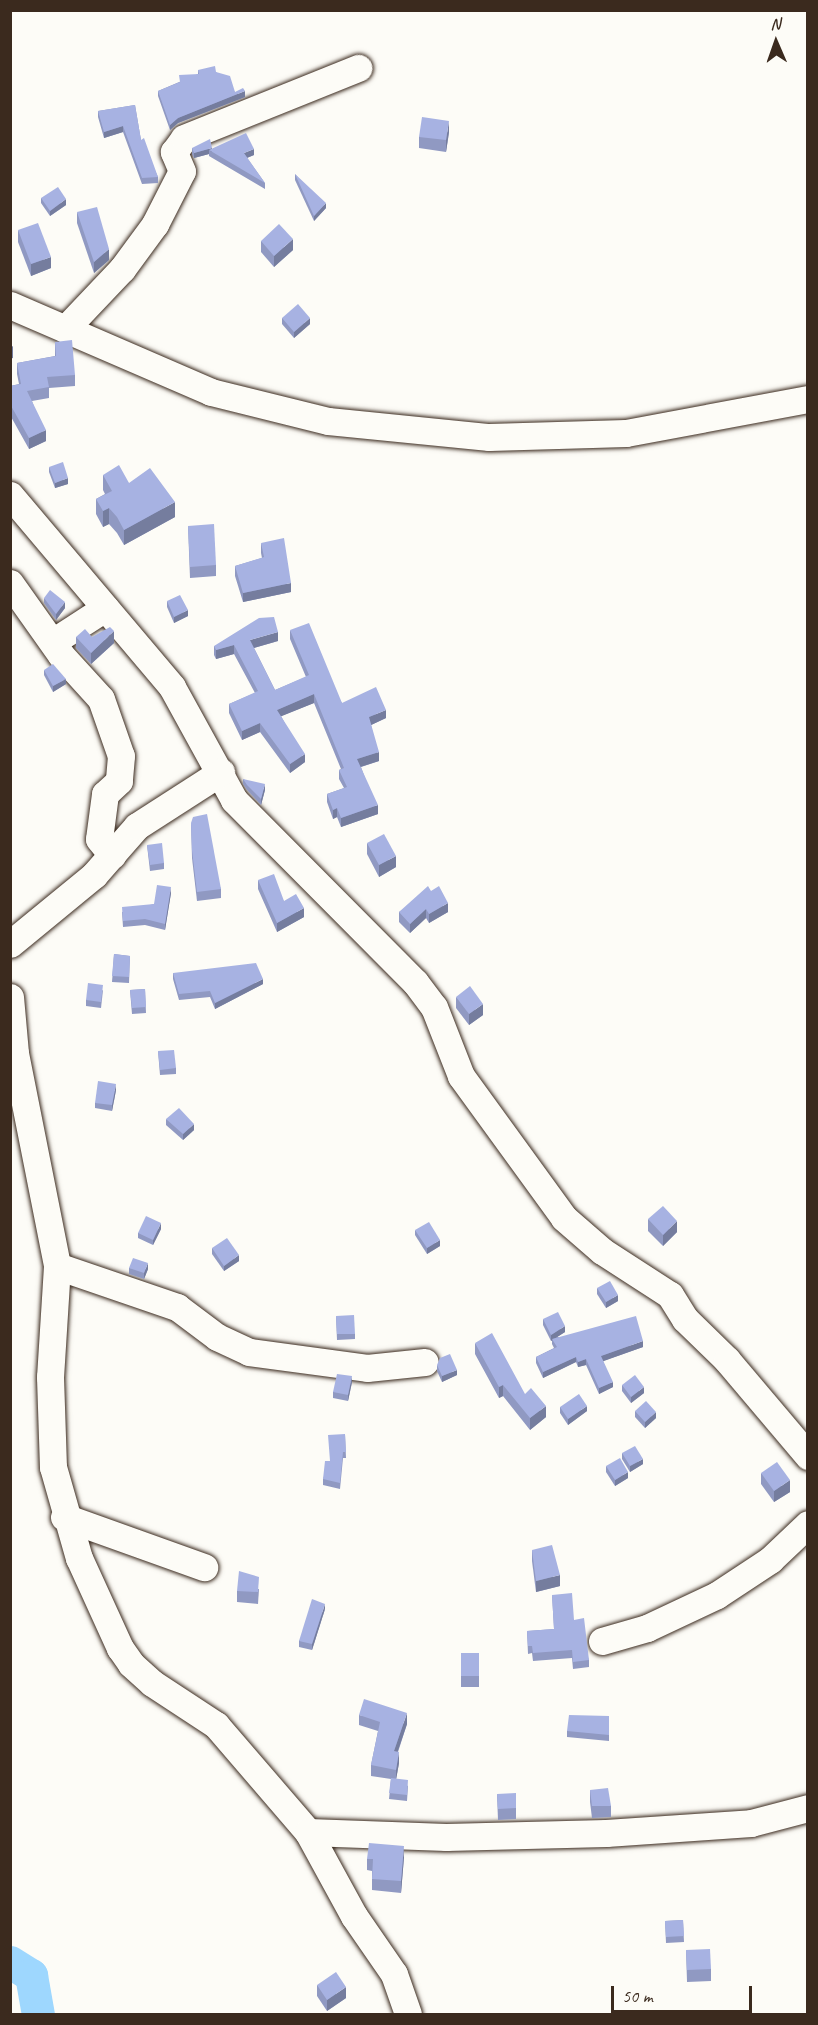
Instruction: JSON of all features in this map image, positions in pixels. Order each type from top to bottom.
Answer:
[{"type":"street","points":[[65,329],[122,269],[155,224],[182,171],[174,152],[184,138],[358,68]]},
{"type":"street","points":[[10,305],[211,392],[250,404],[328,421],[478,436],[626,433],[807,399]]},
{"type":"street","points":[[10,495],[172,687],[221,772],[234,800],[415,982],[434,1007],[461,1076],[564,1218],[602,1251],[670,1295],[685,1319],[727,1360],[807,1456]]},
{"type":"street","points":[[10,583],[54,641],[61,655],[101,699],[121,756],[119,781],[105,794],[99,838],[112,855]]},
{"type":"street","points":[[54,641],[105,609]]},
{"type":"street","points":[[10,944],[94,875],[137,826],[221,772]]},
{"type":"street","points":[[10,997],[15,1053],[57,1266],[50,1424],[53,1467],[64,1517],[120,1648],[131,1664],[152,1683],[216,1725],[308,1832],[354,1916],[394,1974],[408,2014]]},
{"type":"street","points":[[57,1266],[177,1307],[217,1337],[249,1352],[367,1368],[425,1362]]},
{"type":"street","points":[[64,1517],[204,1567]]},
{"type":"street","points":[[602,1641],[647,1628],[717,1595],[770,1560],[807,1524]]},
{"type":"street","points":[[308,1832],[446,1837],[606,1833],[752,1823],[807,1808]]},
{"type":"building","points":[[215,66],[216,72],[230,76],[235,92],[243,88],[245,91],[178,118],[170,125],[158,91],[180,82],[179,75],[199,74],[198,70]]},
{"type":"building","points":[[135,105],[141,140],[144,138],[158,177],[142,178],[123,126],[104,132],[98,111]]},
{"type":"building","points":[[422,117],[449,121],[446,140],[419,137]]},
{"type":"building","points":[[246,133],[254,149],[244,153],[265,183],[209,150]]},
{"type":"building","points":[[210,139],[212,148],[194,153],[192,148]]},
{"type":"building","points":[[295,174],[326,203],[314,216]]},
{"type":"building","points":[[58,187],[66,199],[50,211],[41,198]]},
{"type":"building","points":[[97,207],[109,249],[94,262],[77,212]]},
{"type":"building","points":[[38,223],[51,257],[31,264],[18,230]]},
{"type":"building","points":[[279,224],[293,239],[274,256],[261,241]]},
{"type":"building","points":[[298,304],[310,318],[294,332],[282,318]]},
{"type":"building","points":[[72,340],[75,375],[47,377],[49,387],[27,391],[46,430],[29,438],[10,404],[10,386],[21,384],[17,363],[56,356],[55,342]]},
{"type":"building","points":[[63,462],[68,478],[55,483],[49,467]]},
{"type":"building","points":[[119,465],[129,483],[150,468],[175,502],[124,530],[109,508],[103,511],[96,499],[112,491],[103,475]]},
{"type":"building","points":[[214,524],[216,565],[190,567],[188,526]]},
{"type":"building","points":[[284,538],[291,583],[243,593],[235,566],[264,557],[261,543]]},
{"type":"building","points":[[50,590],[65,602],[56,614],[44,598]]},
{"type":"building","points":[[180,595],[188,610],[174,617],[167,601]]},
{"type":"building","points":[[274,617],[278,632],[250,640],[275,690],[309,675],[290,630],[309,623],[342,703],[376,687],[386,710],[369,717],[379,752],[357,759],[378,805],[341,818],[337,808],[333,810],[327,794],[347,787],[339,770],[344,768],[314,694],[277,710],[305,754],[290,764],[260,723],[242,731],[229,704],[258,691],[234,645],[216,650],[214,646],[259,618]]},
{"type":"building","points":[[110,627],[114,631],[91,653],[76,637],[85,629],[92,637]]},
{"type":"building","points":[[53,664],[66,679],[53,686],[44,670]]},
{"type":"building","points":[[243,779],[265,784],[261,799],[247,785]]},
{"type":"building","points":[[207,814],[221,889],[197,892],[191,823],[193,817]]},
{"type":"building","points":[[384,834],[396,856],[379,865],[367,843]]},
{"type":"building","points":[[162,843],[164,863],[150,865],[147,845]]},
{"type":"building","points":[[274,874],[284,901],[296,894],[304,908],[277,923],[258,880]]},
{"type":"building","points":[[157,885],[171,887],[165,924],[145,919],[123,921],[122,907],[154,904]]},
{"type":"building","points":[[428,886],[431,891],[439,886],[448,903],[429,914],[426,909],[410,924],[399,912]]},
{"type":"building","points":[[114,954],[130,956],[129,977],[112,976]]},
{"type":"building","points":[[256,963],[263,979],[215,1003],[210,991],[179,994],[173,973]]},
{"type":"building","points":[[88,983],[103,985],[101,1002],[86,1000]]},
{"type":"building","points":[[470,986],[483,1004],[469,1014],[456,997]]},
{"type":"building","points":[[145,989],[146,1007],[132,1008],[130,990]]},
{"type":"building","points":[[174,1050],[176,1068],[160,1070],[158,1051]]},
{"type":"building","points":[[98,1081],[116,1084],[112,1105],[95,1103]]},
{"type":"building","points":[[179,1108],[194,1124],[183,1134],[166,1119]]},
{"type":"building","points":[[663,1206],[677,1221],[663,1235],[648,1219]]},
{"type":"building","points":[[146,1216],[161,1223],[153,1240],[138,1233]]},
{"type":"building","points":[[429,1222],[440,1240],[427,1248],[415,1230]]},
{"type":"building","points":[[227,1238],[239,1255],[224,1266],[212,1248]]},
{"type":"building","points":[[133,1258],[148,1263],[144,1273],[129,1268]]},
{"type":"building","points":[[610,1281],[618,1295],[606,1302],[597,1288]]},
{"type":"building","points":[[558,1312],[565,1326],[551,1335],[543,1319]]},
{"type":"building","points":[[354,1315],[355,1334],[337,1334],[336,1316]]},
{"type":"building","points":[[636,1316],[643,1341],[601,1356],[613,1382],[599,1388],[586,1359],[578,1362],[576,1357],[543,1372],[536,1357],[557,1347],[552,1339]]},
{"type":"building","points":[[492,1333],[525,1394],[531,1388],[546,1406],[530,1418],[503,1385],[499,1387],[475,1343]]},
{"type":"building","points":[[450,1354],[457,1370],[442,1376],[437,1365],[440,1358]]},
{"type":"building","points":[[337,1374],[352,1376],[348,1395],[333,1392]]},
{"type":"building","points":[[635,1375],[644,1387],[631,1397],[622,1385]]},
{"type":"building","points":[[579,1394],[587,1406],[568,1419],[560,1407]]},
{"type":"building","points":[[646,1401],[656,1412],[645,1422],[635,1411]]},
{"type":"building","points":[[345,1434],[346,1452],[343,1452],[340,1483],[323,1479],[325,1461],[330,1461],[328,1435]]},
{"type":"building","points":[[635,1446],[643,1459],[630,1466],[622,1453]]},
{"type":"building","points":[[620,1458],[628,1472],[615,1480],[606,1466]]},
{"type":"building","points":[[777,1462],[790,1480],[774,1491],[761,1473]]},
{"type":"building","points":[[552,1545],[560,1575],[536,1581],[532,1550]]},
{"type":"building","points":[[239,1571],[259,1577],[258,1592],[237,1591]]},
{"type":"building","points":[[572,1593],[574,1620],[584,1618],[589,1660],[573,1662],[572,1650],[533,1653],[532,1646],[528,1646],[527,1631],[554,1629],[552,1595]]},
{"type":"building","points":[[312,1599],[325,1604],[312,1644],[299,1641]]},
{"type":"building","points":[[461,1653],[479,1653],[479,1676],[461,1676]]},
{"type":"building","points":[[364,1699],[407,1713],[394,1751],[399,1752],[396,1770],[371,1765],[380,1722],[359,1715]]},
{"type":"building","points":[[569,1715],[609,1716],[609,1735],[567,1731]]},
{"type":"building","points":[[391,1778],[408,1780],[407,1795],[389,1793]]},
{"type":"building","points":[[608,1788],[611,1806],[592,1806],[590,1790]]},
{"type":"building","points":[[516,1793],[516,1808],[498,1809],[497,1794]]},
{"type":"building","points":[[369,1843],[404,1846],[401,1881],[372,1879],[373,1859],[367,1859]]},
{"type":"building","points":[[683,1920],[684,1936],[666,1937],[665,1921]]},
{"type":"building","points":[[710,1949],[711,1969],[687,1970],[686,1950]]},
{"type":"building","points":[[336,1972],[346,1987],[327,2000],[317,1985]]},
{"type":"waterway","points":[[10,1962],[31,1975],[38,2014]]}]
